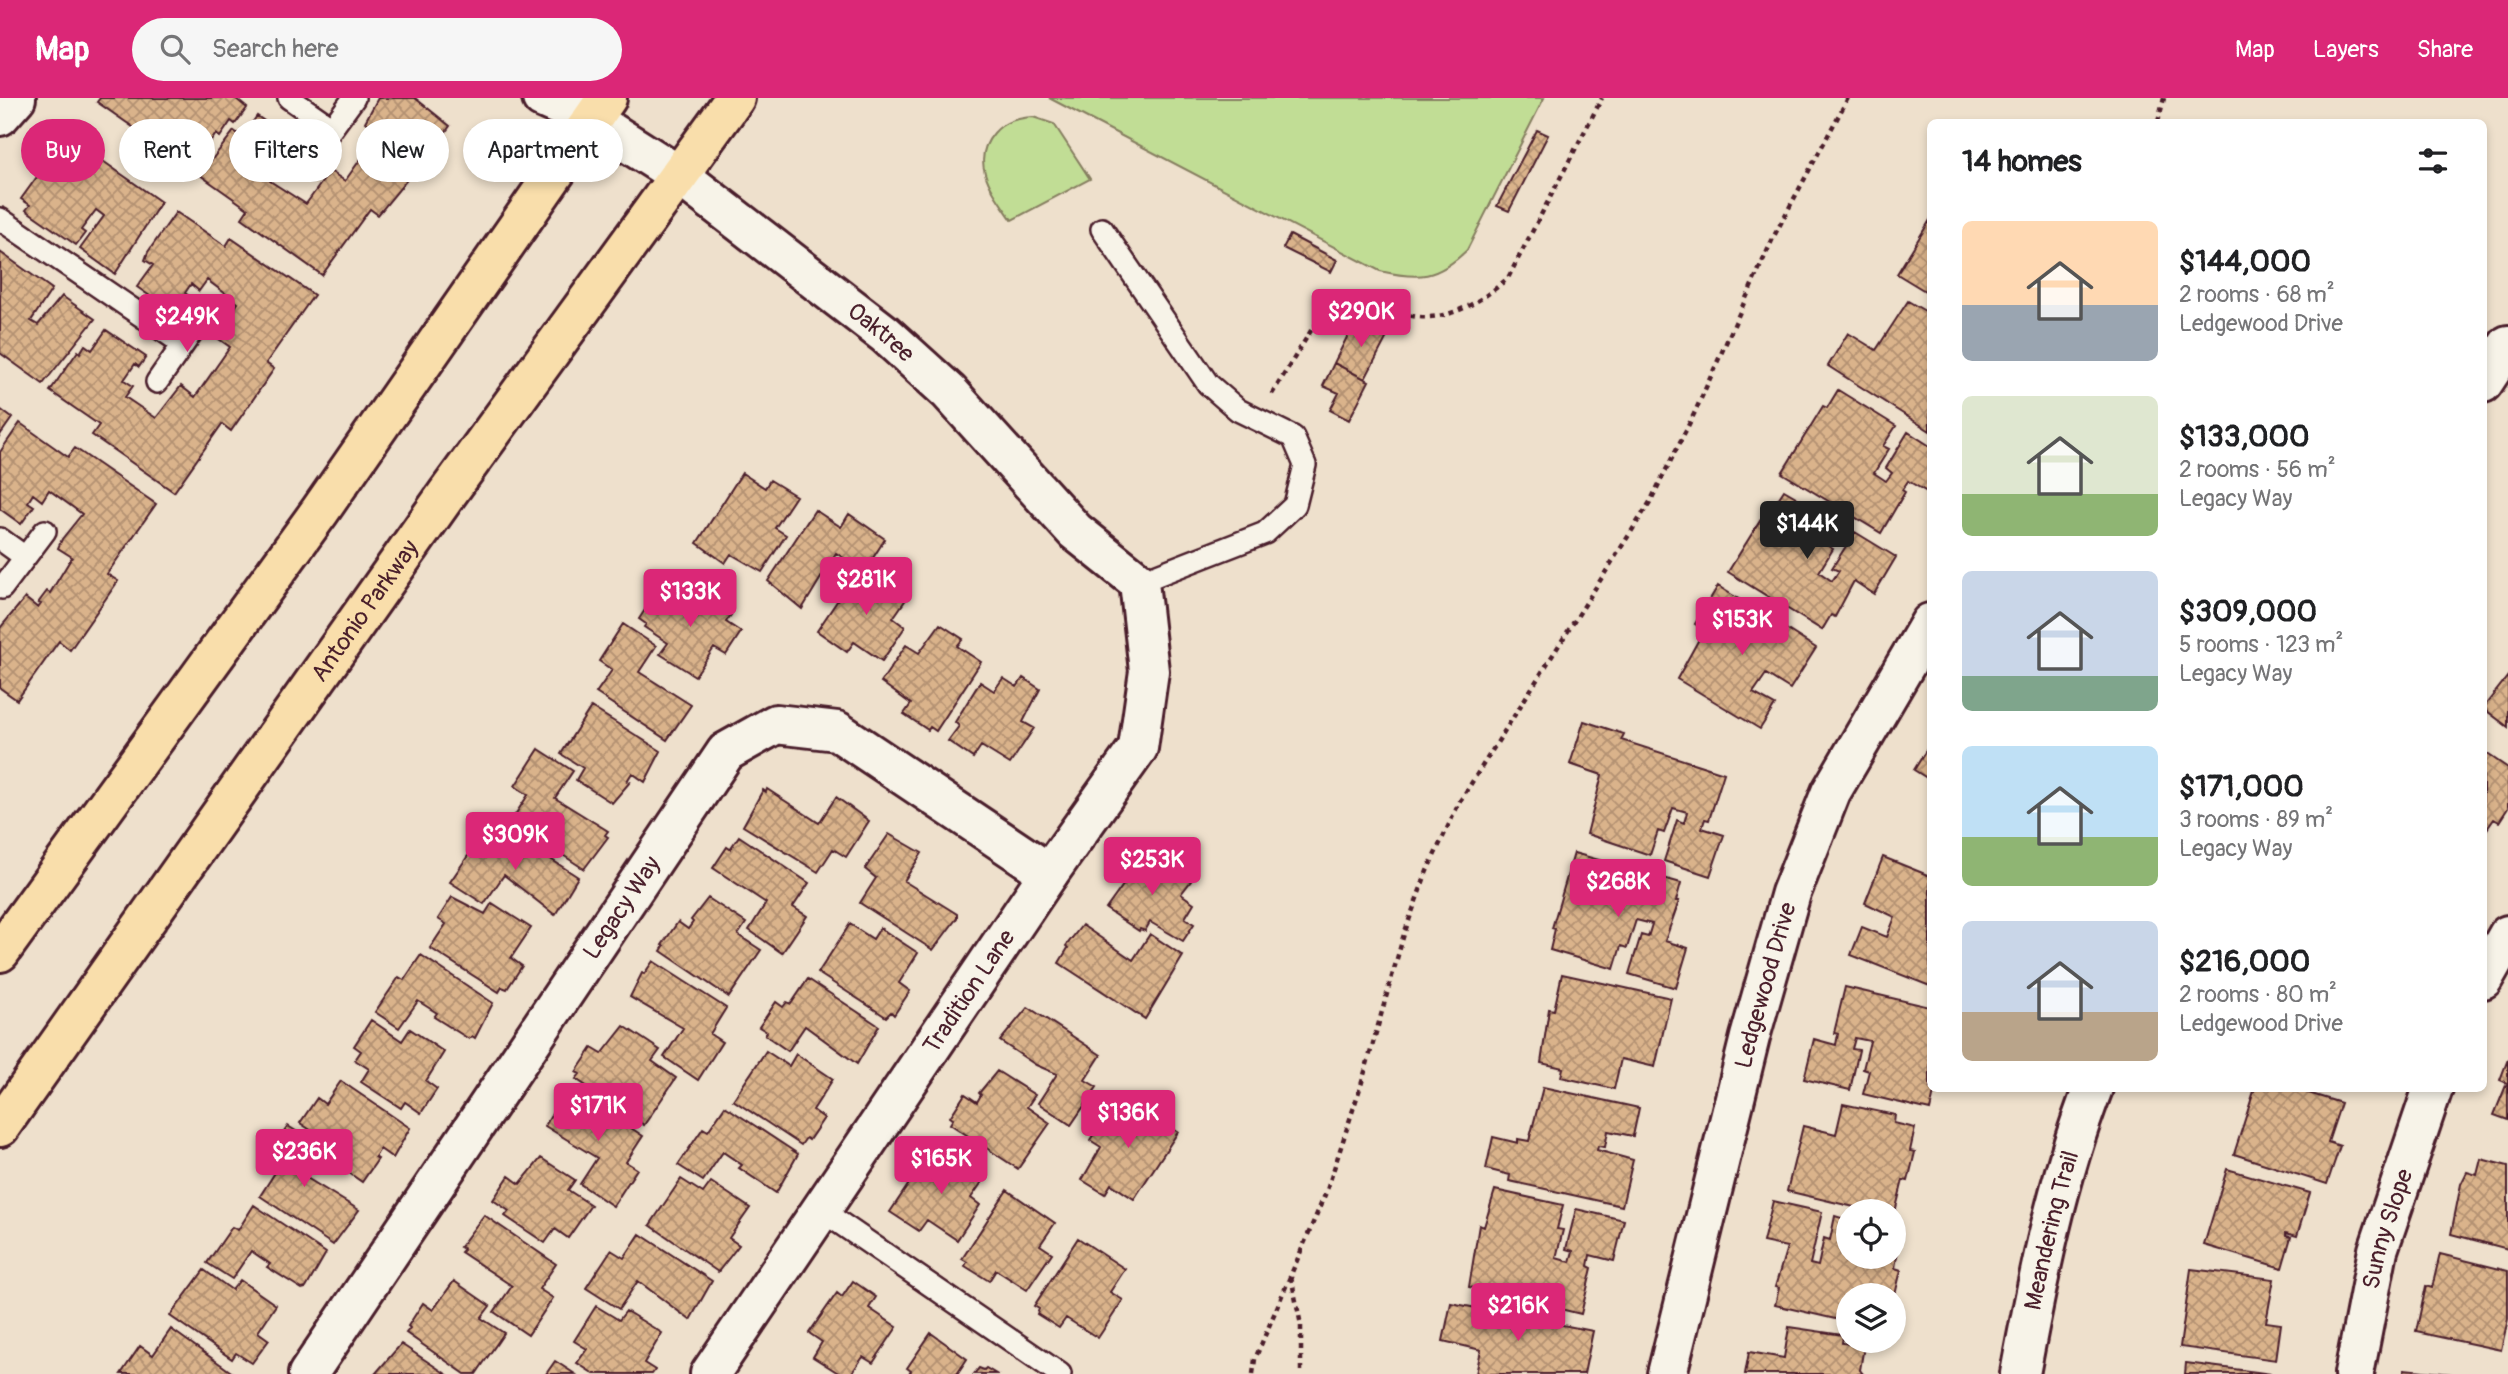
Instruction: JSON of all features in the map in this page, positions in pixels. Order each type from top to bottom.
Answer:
[{"type":"main road","name":"Antonio Parkway","points":[[0,1127],[447,494],[735,98]]},
{"type":"main road","points":[[0,951],[320,512],[592,105]]},
{"type":"street","points":[[0,116],[16,98]]},
{"type":"street","name":"Oaktree","points":[[542,98],[592,105],[885,334],[949,392],[1075,531],[1139,582]]},
{"type":"street","points":[[2487,377],[2508,345]]},
{"type":"street","name":"Tradition Lane","points":[[710,1374],[1049,873],[1138,748],[1149,671],[1139,582]]},
{"type":"street","name":"Ledgewood Drive","points":[[1667,1374],[1750,1037],[1791,893],[1831,792],[1927,628]]},
{"type":"street","name":"Legacy Way","points":[[308,1374],[726,752],[776,724],[837,731],[1049,873]]},
{"type":"street","name":"Meandering Trail","points":[[2020,1374],[2040,1264],[2074,1137],[2091,1092]]},
{"type":"street","name":"Sunny Slope","points":[[2354,1374],[2378,1250],[2432,1092]]},
{"type":"lane","points":[[289,98],[319,119]]},
{"type":"lane","points":[[339,119],[354,98]]},
{"type":"lane","points":[[0,219],[183,344]]},
{"type":"lane","points":[[1102,229],[1208,384],[1238,410],[1293,437],[1305,465],[1295,505],[1265,533],[1139,582]]},
{"type":"lane","points":[[157,382],[203,316]]},
{"type":"lane","points":[[2,588],[45,531]]},
{"type":"lane","points":[[0,539],[25,557]]},
{"type":"lane","points":[[821,1210],[1060,1374]]},
{"type":"path","points":[[1256,418],[1312,329],[1347,298],[1368,298],[1406,314],[1433,317],[1471,306],[1508,278],[1602,98]]},
{"type":"path","points":[[1252,1374],[1255,1359],[1327,1191],[1404,934],[1427,871],[1461,801],[1650,502],[1694,414],[1773,236],[1848,98]]},
{"type":"path","points":[[2159,119],[2164,98]]},
{"type":"path","points":[[1290,1276],[1301,1325],[1301,1374]]},
{"type":"green space","points":[[1049,98],[1544,98],[1467,250],[1437,272],[1406,276],[1380,271]]},
{"type":"green space","points":[[1033,117],[1054,124],[1090,179],[1012,220],[986,178],[983,155],[994,133],[1002,126],[1017,119]]},
{"type":"building","points":[[100,98],[235,98],[247,108],[239,119],[229,119],[229,124],[220,137],[215,135],[215,119],[121,119],[97,102]]},
{"type":"building","points":[[378,98],[415,98],[441,119],[367,119]]},
{"type":"building","points":[[1537,130],[1548,135],[1509,211],[1497,206]]},
{"type":"building","points":[[229,137],[229,182],[272,182],[306,204],[322,182],[342,182],[342,179],[345,181],[356,165],[356,182],[405,182],[378,215],[370,209],[322,275],[242,218],[248,209],[210,182],[215,182],[215,156]]},
{"type":"building","points":[[105,163],[119,172],[119,182],[133,182],[161,202],[115,274],[80,249],[104,216],[96,210],[81,230],[85,233],[76,245],[26,210],[30,205],[21,199],[33,182],[105,182]]},
{"type":"building","points":[[176,212],[226,246],[231,238],[314,295],[266,363],[274,369],[231,431],[222,424],[174,492],[92,435],[99,425],[50,391],[78,351],[80,353],[85,345],[92,350],[106,330],[146,357],[139,367],[135,364],[124,380],[133,386],[125,397],[156,418],[181,386],[195,397],[230,347],[216,337],[238,303],[207,280],[199,291],[191,284],[185,293],[189,296],[176,314],[137,287],[153,265],[145,260],[148,252]]},
{"type":"building","points":[[1927,225],[1927,292],[1897,274]]},
{"type":"building","points":[[1290,235],[1337,260],[1331,272],[1283,248]]},
{"type":"building","points":[[0,252],[52,289],[31,321],[38,325],[62,296],[95,319],[43,384],[0,353]]},
{"type":"building","points":[[1908,301],[1927,312],[1927,429],[1828,366],[1848,333],[1876,350]]},
{"type":"building","points":[[1356,319],[1388,335],[1365,379],[1334,363]]},
{"type":"building","points":[[1334,363],[1369,381],[1349,420],[1330,410],[1339,393],[1323,386]]},
{"type":"building","points":[[1838,390],[1896,426],[1883,446],[1889,449],[1874,473],[1886,481],[1892,473],[1886,468],[1908,432],[1927,444],[1927,492],[1908,481],[1902,490],[1905,492],[1881,533],[1782,473],[1823,406],[1827,408]]},
{"type":"building","points":[[0,409],[12,418],[0,435]]},
{"type":"building","points":[[20,423],[68,457],[75,448],[156,504],[107,574],[118,581],[70,650],[59,641],[17,700],[0,688],[0,628],[25,598],[38,608],[41,604],[38,603],[47,591],[50,593],[72,557],[58,548],[82,514],[49,490],[42,501],[33,494],[28,502],[34,506],[21,524],[0,509],[0,452]]},
{"type":"building","points":[[742,473],[765,488],[770,480],[796,496],[775,528],[786,535],[762,572],[731,554],[725,563],[697,543]]},
{"type":"building","points":[[1784,490],[1842,524],[1828,546],[1833,549],[1819,572],[1832,581],[1839,571],[1832,568],[1855,532],[1896,557],[1874,594],[1854,581],[1835,617],[1831,615],[1822,630],[1728,572],[1770,505],[1773,507]]},
{"type":"building","points":[[815,510],[841,527],[849,514],[885,539],[864,572],[836,553],[802,609],[768,581]]},
{"type":"building","points":[[875,572],[909,595],[893,618],[905,627],[882,661],[854,642],[847,652],[817,631],[854,576],[866,585]]},
{"type":"building","points":[[1718,586],[1816,648],[1790,689],[1766,674],[1753,693],[1775,705],[1760,729],[1677,679],[1704,630],[1695,624]]},
{"type":"building","points":[[689,588],[731,615],[726,622],[741,632],[726,655],[714,648],[695,676],[660,654],[668,643],[644,627],[646,624],[639,619],[650,602],[658,607],[667,593],[680,602]]},
{"type":"building","points":[[623,624],[656,646],[639,672],[691,705],[667,740],[596,693],[612,670],[599,661]]},
{"type":"building","points":[[940,624],[963,639],[957,646],[981,662],[936,731],[930,727],[928,730],[904,714],[911,704],[881,682],[906,645],[919,653]]},
{"type":"building","points":[[2508,676],[2508,727],[2487,711],[2487,703]]},
{"type":"building","points":[[1003,678],[1017,687],[1023,678],[1040,689],[1023,722],[1034,728],[1010,764],[981,746],[973,758],[948,741],[959,726],[955,722],[980,682],[994,691]]},
{"type":"building","points":[[591,707],[661,751],[645,782],[632,773],[627,781],[630,782],[612,803],[576,780],[583,768],[561,754]]},
{"type":"building","points":[[1584,721],[1624,734],[1621,740],[1724,773],[1709,820],[1705,819],[1702,828],[1724,835],[1710,876],[1664,861],[1677,820],[1684,823],[1687,812],[1673,808],[1664,833],[1658,831],[1650,855],[1587,834],[1602,775],[1570,764]]},
{"type":"building","points":[[539,749],[573,771],[555,798],[608,831],[605,835],[608,837],[584,869],[511,821],[528,795],[515,786]]},
{"type":"building","points":[[1927,749],[1927,778],[1914,770]]},
{"type":"building","points":[[2487,754],[2508,768],[2508,808],[2499,822],[2494,819],[2487,829]]},
{"type":"building","points":[[767,789],[819,823],[836,797],[869,821],[846,857],[833,849],[818,872],[743,826],[763,790],[766,792]]},
{"type":"building","points":[[505,829],[578,877],[555,915],[504,875],[484,904],[450,882],[476,844],[489,852]]},
{"type":"building","points":[[889,834],[922,853],[904,881],[957,914],[957,918],[933,950],[860,903],[876,878],[865,869]]},
{"type":"building","points":[[739,836],[809,883],[793,907],[807,916],[782,953],[749,930],[766,903],[713,868],[727,847],[730,849]]},
{"type":"building","points":[[1131,851],[1154,865],[1158,859],[1191,881],[1181,894],[1194,903],[1185,918],[1194,924],[1183,941],[1150,922],[1145,931],[1139,931],[1106,909],[1126,881],[1115,874]]},
{"type":"building","points":[[1574,853],[1681,883],[1676,901],[1679,901],[1665,941],[1688,948],[1676,988],[1629,974],[1641,935],[1648,937],[1652,924],[1636,920],[1627,948],[1621,946],[1614,969],[1550,950],[1555,929],[1552,928]]},
{"type":"building","points":[[1883,857],[1927,875],[1927,985],[1851,955],[1862,927],[1887,937],[1895,917],[1865,903]]},
{"type":"building","points":[[452,897],[485,914],[492,903],[531,928],[511,958],[522,966],[507,989],[502,987],[499,992],[430,948],[446,924],[438,919]]},
{"type":"building","points":[[708,898],[746,923],[738,935],[761,950],[729,997],[661,951],[664,946],[662,945],[678,922],[688,929],[693,922],[691,920]]},
{"type":"building","points":[[850,924],[873,939],[880,928],[918,953],[899,983],[910,991],[894,1015],[891,1012],[886,1017],[818,973]]},
{"type":"building","points":[[1082,925],[1133,960],[1150,934],[1183,956],[1145,1019],[1059,963],[1068,948],[1066,946]]},
{"type":"building","points":[[421,955],[493,1003],[475,1038],[472,1036],[469,1039],[434,1017],[437,1013],[418,1001],[399,1028],[375,1012],[399,977],[404,980]]},
{"type":"building","points":[[653,961],[726,1008],[710,1034],[722,1042],[698,1080],[664,1057],[683,1028],[630,997],[642,973],[644,974]]},
{"type":"building","points":[[1562,974],[1671,998],[1655,1067],[1621,1059],[1614,1089],[1561,1077],[1563,1068],[1541,1063],[1549,1009],[1554,1010]]},
{"type":"building","points":[[808,979],[879,1026],[857,1064],[805,1026],[788,1051],[765,1035],[767,1032],[759,1027],[776,1002],[783,1007],[787,1002],[791,1004]]},
{"type":"building","points":[[1845,987],[1927,1006],[1927,1092],[1934,1092],[1930,1110],[1863,1094],[1869,1071],[1863,1069],[1870,1041],[1855,1038],[1852,1049],[1859,1050],[1850,1090],[1804,1079],[1814,1039],[1836,1045],[1838,1034],[1834,1033]]},
{"type":"building","points":[[1028,1007],[1101,1055],[1085,1080],[1097,1087],[1071,1125],[1038,1103],[1057,1074],[1036,1065],[1000,1041]]},
{"type":"building","points":[[371,1020],[402,1041],[410,1029],[444,1052],[426,1081],[437,1089],[421,1113],[405,1102],[401,1108],[361,1082],[369,1069],[355,1060],[361,1051],[354,1046]]},
{"type":"building","points":[[624,1026],[660,1050],[652,1061],[676,1078],[644,1125],[576,1079],[580,1074],[576,1072],[592,1048],[602,1054]]},
{"type":"building","points":[[766,1051],[789,1066],[796,1054],[833,1079],[813,1110],[824,1118],[809,1140],[806,1138],[801,1145],[733,1100]]},
{"type":"building","points":[[2508,1059],[2508,1120],[2494,1115],[2507,1083],[2500,1080]]},
{"type":"building","points":[[997,1071],[1035,1095],[1027,1107],[1050,1123],[1018,1169],[950,1124],[953,1119],[950,1117],[965,1094],[977,1102],[981,1095],[979,1093]]},
{"type":"building","points":[[341,1081],[410,1128],[393,1158],[380,1149],[375,1157],[378,1159],[362,1182],[325,1156],[333,1145],[300,1123],[317,1098],[325,1104]]},
{"type":"building","points":[[1543,1087],[1639,1108],[1633,1136],[1608,1131],[1605,1147],[1598,1146],[1597,1150],[1633,1160],[1622,1206],[1509,1181],[1510,1175],[1486,1169],[1493,1137],[1518,1143],[1518,1139],[1529,1141]]},
{"type":"building","points":[[571,1088],[643,1136],[626,1162],[637,1169],[613,1206],[580,1184],[597,1158],[545,1126],[560,1100],[562,1101]]},
{"type":"building","points":[[2254,1092],[2305,1092],[2341,1103],[2328,1142],[2340,1146],[2327,1184],[2234,1154]]},
{"type":"building","points":[[1115,1101],[1145,1120],[1151,1111],[1174,1126],[1173,1129],[1178,1132],[1134,1199],[1111,1184],[1105,1194],[1082,1180],[1101,1147],[1090,1140]]},
{"type":"building","points":[[1843,1104],[1895,1115],[1894,1123],[1915,1128],[1910,1151],[1915,1152],[1908,1181],[1903,1180],[1898,1199],[1836,1199],[1836,1203],[1787,1191],[1803,1126],[1836,1134]]},
{"type":"building","points":[[725,1106],[798,1154],[776,1193],[739,1168],[742,1165],[723,1152],[703,1181],[678,1165],[703,1128],[708,1131]]},
{"type":"building","points":[[288,1126],[321,1147],[302,1175],[359,1210],[333,1245],[260,1196],[276,1171],[263,1163]]},
{"type":"building","points":[[949,1153],[986,1176],[971,1198],[980,1205],[957,1240],[927,1220],[919,1231],[890,1212],[927,1157],[940,1166]]},
{"type":"building","points":[[541,1158],[575,1180],[568,1190],[591,1205],[568,1238],[555,1229],[545,1243],[505,1216],[509,1211],[493,1200],[509,1176],[520,1184]]},
{"type":"building","points":[[2481,1159],[2508,1166],[2508,1249],[2451,1234],[2461,1184],[2467,1172],[2477,1175]]},
{"type":"building","points":[[2227,1169],[2310,1193],[2297,1236],[2286,1233],[2286,1236],[2291,1237],[2282,1268],[2204,1245]]},
{"type":"building","points":[[681,1179],[703,1193],[711,1182],[750,1208],[729,1238],[739,1245],[718,1272],[650,1225]]},
{"type":"building","points":[[1007,1190],[1055,1223],[1040,1245],[1052,1253],[1027,1290],[996,1270],[989,1281],[965,1266],[967,1262],[962,1259]]},
{"type":"building","points":[[1495,1190],[1563,1205],[1557,1229],[1563,1230],[1556,1258],[1570,1262],[1573,1251],[1566,1249],[1576,1209],[1624,1220],[1614,1261],[1590,1255],[1588,1266],[1592,1268],[1581,1314],[1469,1287],[1479,1225],[1484,1227]]},
{"type":"building","points":[[1773,1201],[1822,1212],[1810,1264],[1818,1266],[1824,1238],[1830,1240],[1835,1216],[1836,1269],[1898,1269],[1901,1270],[1898,1283],[1836,1283],[1836,1319],[1775,1305],[1779,1288],[1775,1287],[1787,1247],[1763,1242]]},
{"type":"building","points":[[254,1205],[326,1253],[306,1288],[302,1289],[267,1267],[270,1264],[251,1251],[232,1279],[207,1263],[232,1227],[238,1230]]},
{"type":"building","points":[[484,1215],[556,1264],[539,1289],[553,1298],[528,1335],[494,1312],[512,1286],[461,1252],[464,1249],[460,1247]]},
{"type":"building","points":[[640,1234],[712,1281],[690,1320],[638,1281],[619,1309],[586,1288],[611,1250],[624,1258]]},
{"type":"building","points":[[1078,1238],[1125,1269],[1110,1292],[1123,1300],[1098,1338],[1066,1318],[1059,1328],[1037,1314],[1039,1309],[1034,1306]]},
{"type":"building","points":[[2440,1254],[2508,1271],[2508,1319],[2501,1350],[2416,1332],[2426,1286],[2432,1288]]},
{"type":"building","points":[[2191,1269],[2274,1279],[2266,1322],[2281,1324],[2276,1360],[2180,1347]]},
{"type":"building","points":[[204,1270],[232,1290],[240,1280],[276,1305],[258,1332],[269,1340],[252,1363],[236,1353],[232,1359],[170,1316]]},
{"type":"building","points":[[454,1281],[490,1306],[481,1318],[504,1333],[476,1374],[465,1374],[406,1333],[423,1303],[433,1310]]},
{"type":"building","points":[[853,1281],[876,1297],[869,1308],[897,1327],[873,1363],[863,1357],[851,1374],[840,1374],[813,1357],[822,1342],[809,1333],[837,1293],[842,1297]]},
{"type":"building","points":[[1451,1303],[1593,1331],[1584,1374],[1476,1374],[1481,1350],[1443,1341]]},
{"type":"building","points":[[596,1306],[619,1320],[626,1311],[662,1333],[644,1363],[655,1370],[652,1374],[594,1374],[577,1363],[587,1349],[574,1341]]},
{"type":"building","points":[[1789,1327],[1836,1334],[1836,1353],[1863,1353],[1860,1370],[1863,1374],[1745,1374],[1749,1352],[1784,1358]]},
{"type":"building","points":[[171,1329],[234,1374],[121,1374],[140,1346],[153,1355]]},
{"type":"building","points":[[931,1333],[967,1359],[957,1374],[909,1374],[911,1371],[907,1368]]},
{"type":"building","points":[[401,1344],[446,1374],[375,1374]]},
{"type":"building","points":[[555,1361],[575,1374],[546,1374]]},
{"type":"building","points":[[2186,1363],[2257,1372],[2271,1374],[2185,1374]]},
{"type":"building","points":[[979,1368],[986,1368],[996,1374],[974,1374]]},
{"type":"building","points":[[2404,1369],[2452,1374],[2404,1374]]}]
